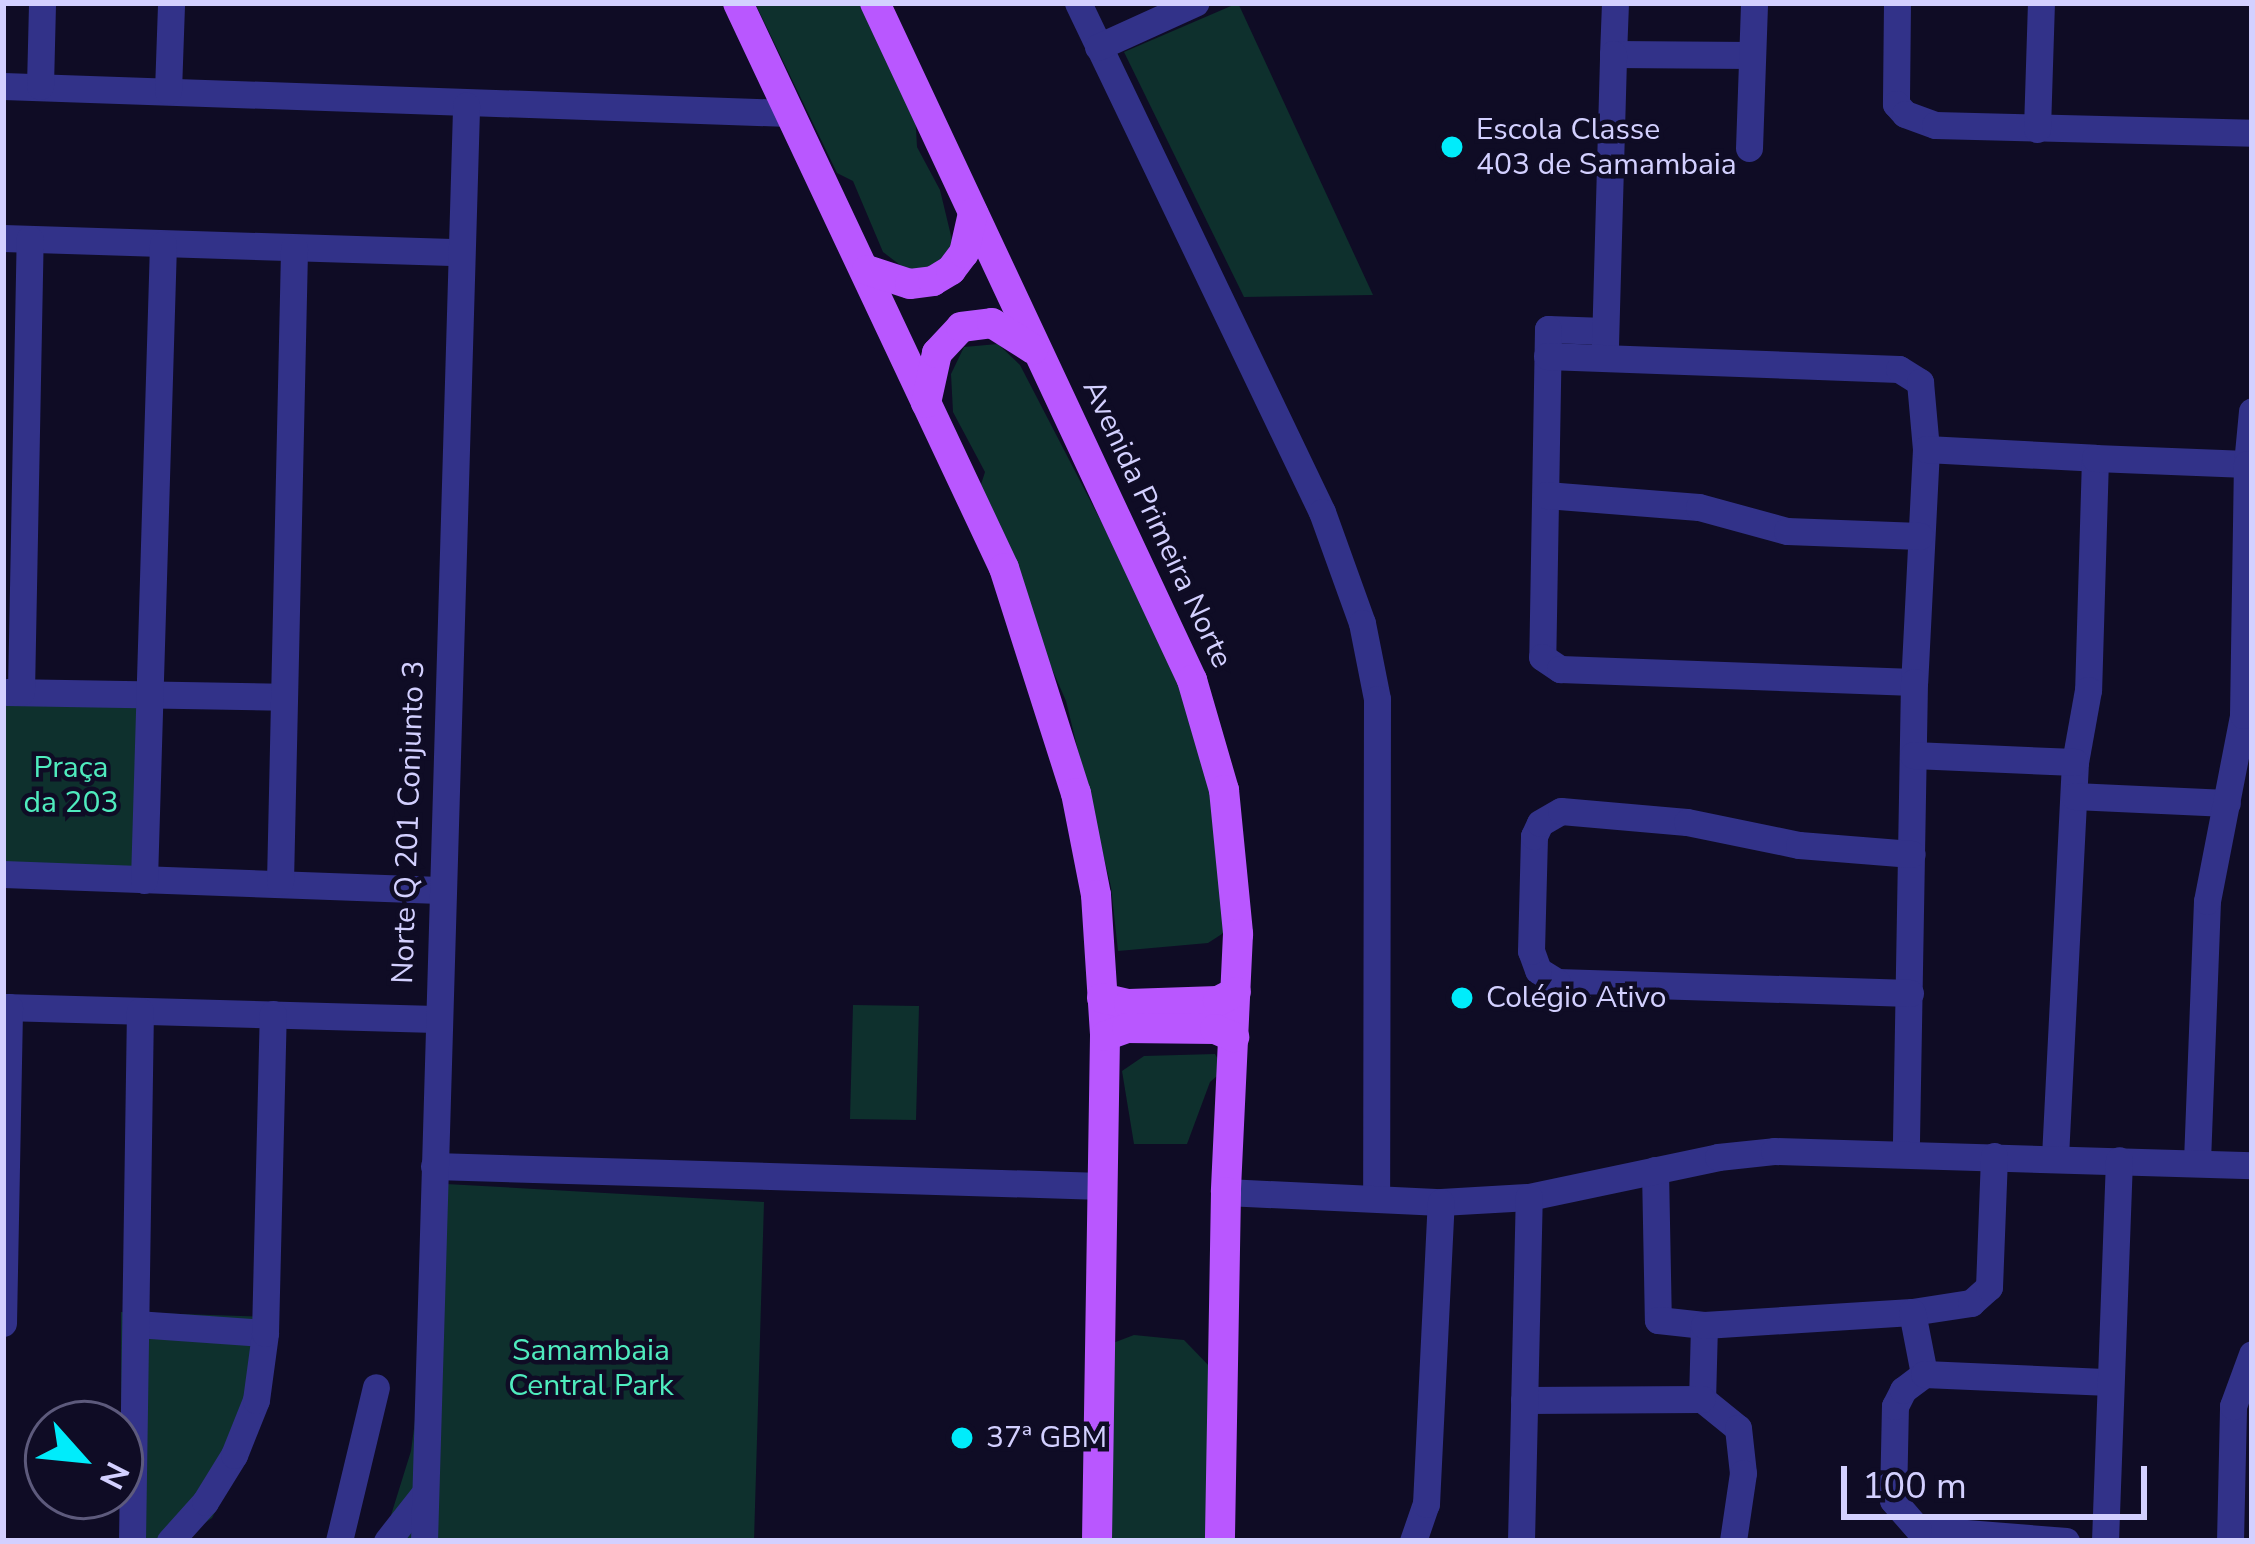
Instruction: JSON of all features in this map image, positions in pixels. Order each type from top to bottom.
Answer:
[{"type":"main road","points":[[738,3],[868,270],[926,406],[1004,568],[1050,698],[1096,895],[1105,1036],[1097,1541]]},
{"type":"main road","name":"Avenida Primeira Norte","points":[[875,3],[1192,680],[1224,790],[1237,890],[1220,1541]]},
{"type":"main road","points":[[868,270],[910,284],[933,281],[964,253],[974,213]]},
{"type":"main road","points":[[926,406],[937,353],[961,327],[992,323],[1037,353]]},
{"type":"main road","points":[[1102,998],[1129,1004],[1218,1001],[1236,992]]},
{"type":"main road","points":[[1105,1036],[1127,1028],[1193,1029],[1234,1037]]},
{"type":"street","points":[[40,86],[42,3]]},
{"type":"street","points":[[168,91],[171,3]]},
{"type":"street","points":[[1078,3],[1322,512],[1362,622],[1377,700],[1376,1197]]},
{"type":"street","points":[[1098,47],[1195,3]]},
{"type":"street","points":[[1605,343],[1615,3]]},
{"type":"street","points":[[1749,148],[1754,3]]},
{"type":"street","points":[[1897,3],[1896,104],[1905,114],[1935,125],[2252,133]]},
{"type":"street","points":[[2037,129],[2041,3]]},
{"type":"street","points":[[1613,54],[1752,56]]},
{"type":"street","points":[[3,86],[466,106],[789,113]]},
{"type":"street","name":"Norte Q 201 Conjunto 3","points":[[424,1541],[466,106]]},
{"type":"street","points":[[281,697],[12,692],[16,239],[460,252]]},
{"type":"street","points":[[144,880],[163,244]]},
{"type":"street","points":[[280,882],[294,248]]},
{"type":"street","points":[[1906,1153],[1914,682],[1926,449],[1920,382],[1899,369],[1605,343],[1547,356],[1539,617],[1542,657],[1550,665],[1914,682]]},
{"type":"street","points":[[2197,1160],[2206,901],[2248,716],[2246,464],[2252,411]]},
{"type":"street","points":[[1926,449],[2246,464]]},
{"type":"street","points":[[2055,1159],[2075,762],[2088,690],[2096,458]]},
{"type":"street","points":[[1546,495],[1700,507],[1787,531],[1920,536]]},
{"type":"street","points":[[1913,755],[2075,762]]},
{"type":"street","points":[[2074,796],[2227,802]]},
{"type":"street","points":[[1910,994],[1557,982],[1538,970],[1531,951],[1534,836],[1540,823],[1561,811],[1688,822],[1799,844],[1912,854]]},
{"type":"street","points":[[3,874],[440,890]]},
{"type":"street","points":[[3,1324],[6,1007],[436,1019]]},
{"type":"street","points":[[132,1541],[140,1011]]},
{"type":"street","points":[[170,1541],[205,1502],[234,1455],[256,1400],[265,1333],[273,1014]]},
{"type":"street","points":[[1226,1192],[1441,1202],[1529,1197],[1774,1151],[2252,1165]]},
{"type":"street","points":[[1654,1170],[1658,1320],[1704,1324],[1971,1304],[1989,1287],[1994,1156]]},
{"type":"street","points":[[2105,1541],[2119,1160]]},
{"type":"street","points":[[434,1166],[1102,1186]]},
{"type":"street","points":[[1521,1541],[1529,1197]]},
{"type":"street","points":[[1414,1541],[1426,1504],[1441,1202]]},
{"type":"street","points":[[1912,1312],[1924,1374]]},
{"type":"street","points":[[136,1324],[265,1333]]},
{"type":"street","points":[[1702,1399],[1704,1324]]},
{"type":"street","points":[[2230,1541],[2233,1406],[2252,1354]]},
{"type":"street","points":[[2066,1541],[1919,1535],[1893,1500],[1895,1406],[1903,1390],[1924,1374],[2110,1382]]},
{"type":"street","points":[[339,1541],[376,1387]]},
{"type":"street","points":[[1524,1400],[1702,1399],[1738,1428],[1743,1473],[1733,1541]]},
{"type":"street","points":[[387,1541],[424,1494]]},
{"type":"green space","points":[[755,3],[863,3],[915,110],[917,147],[940,190],[953,244],[932,269],[908,271],[883,252],[853,181],[837,173]]},
{"type":"green space","points":[[1238,3],[1373,295],[1244,297],[1124,52]]},
{"type":"green space","points":[[998,344],[1020,365],[1190,693],[1223,823],[1225,932],[1208,943],[1118,951],[1111,887],[1066,701],[977,497],[985,472],[953,412],[951,374],[964,347]]},
{"type":"green space","name":"Praça da 203","points":[[3,705],[142,707],[135,868],[3,864]]},
{"type":"green space","points":[[853,1005],[919,1006],[916,1120],[850,1119]]},
{"type":"green space","points":[[1215,1054],[1224,1070],[1210,1082],[1187,1144],[1134,1144],[1122,1071],[1144,1056]]},
{"type":"green space","name":"Samambaia Central Park","points":[[446,1184],[764,1202],[754,1541],[383,1541],[411,1451]]},
{"type":"green space","points":[[121,1312],[274,1317],[256,1430],[212,1518],[178,1541],[121,1541],[121,1520],[144,1520],[144,1400],[121,1400]]},
{"type":"green space","points":[[1134,1335],[1184,1340],[1213,1370],[1208,1541],[1108,1541],[1113,1343]]},
{"type":"place","name":"Escola Classe 403 de Samambaia","points":[[1452,147]]},
{"type":"place","name":"Colégio Ativo","points":[[1462,998]]},
{"type":"place","name":"37ª GBM","points":[[962,1438]]}]
